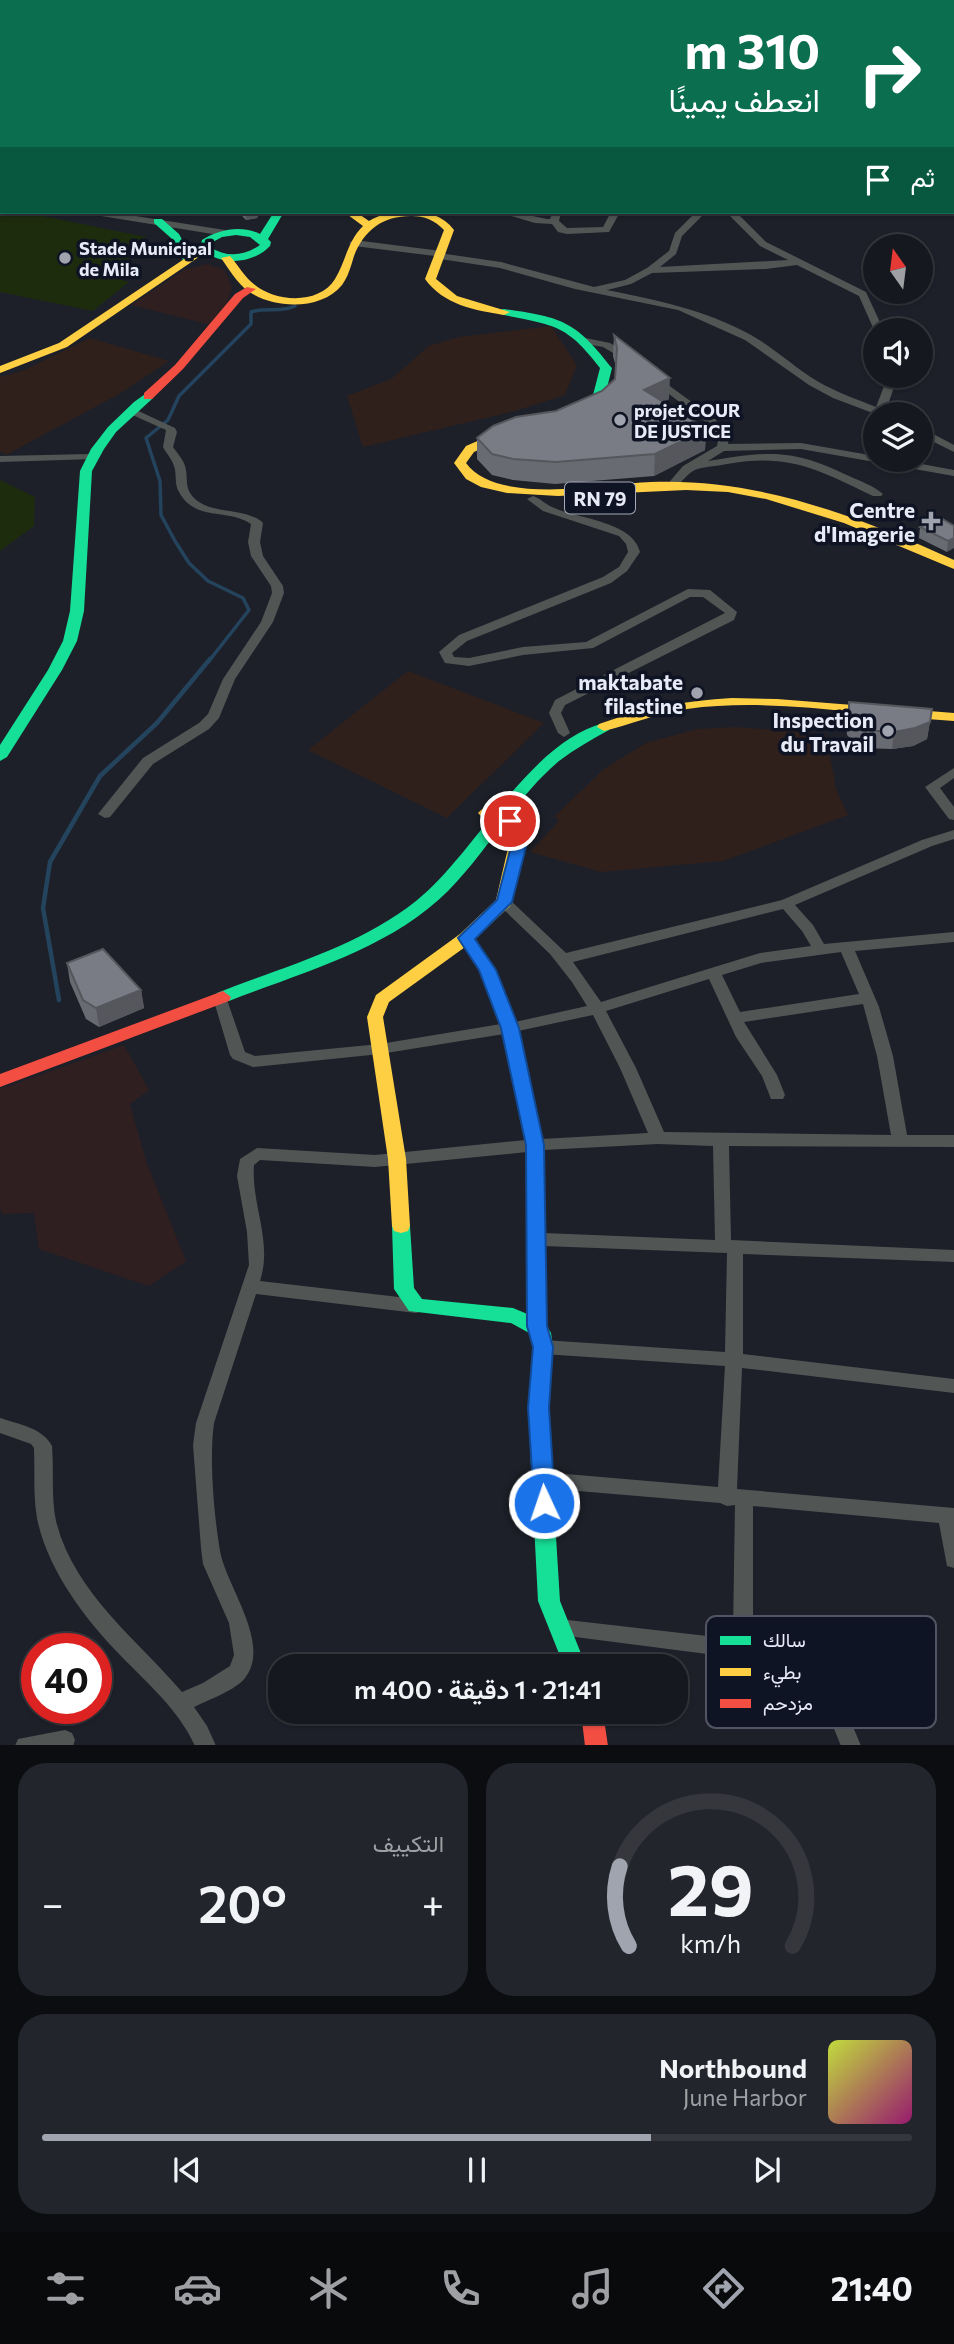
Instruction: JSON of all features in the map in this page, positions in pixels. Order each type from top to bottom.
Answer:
[{"type":"main road","points":[[242,274],[266,214]]},
{"type":"main road","points":[[184,263],[224,258],[255,239],[277,214]]},
{"type":"main road","points":[[352,214],[369,225]]},
{"type":"main road","points":[[205,245],[211,254],[224,258],[242,274],[251,289],[281,299],[296,300],[325,294],[338,283],[354,243],[369,225],[391,214]]},
{"type":"main road","points":[[430,214],[440,218],[449,230],[430,279],[439,294],[449,299],[550,319],[569,327],[599,359],[582,396],[567,413]]},
{"type":"main road","points":[[0,370],[63,345],[184,263],[205,245],[226,233],[226,215],[255,239]]},
{"type":"main road","points":[[158,221],[175,236],[184,263]]},
{"type":"main road","points":[[0,757],[55,670],[70,641],[77,611],[86,471],[90,457],[108,433],[179,367],[239,296],[251,289]]},
{"type":"main road","name":"RN 79","points":[[954,565],[870,527],[802,502],[739,489],[671,486],[540,491],[488,485],[473,480],[463,472],[460,463],[470,449],[518,426],[466,439],[453,449],[445,461],[444,468],[459,484],[474,490],[533,499],[672,494],[759,501],[818,515],[954,576]]},
{"type":"main road","points":[[4,1074],[220,998],[373,935],[414,912],[447,884],[493,815],[511,778],[544,746],[564,733],[596,719],[690,698],[736,694],[954,710]]},
{"type":"main road","points":[[4,1074],[376,921],[407,902],[522,785],[561,748],[584,734],[640,716],[733,702],[920,717],[954,717]]},
{"type":"main road","points":[[493,815],[517,827],[519,835],[504,902],[466,938],[382,999],[375,1017],[397,1159],[404,1289],[416,1306],[513,1316],[537,1326],[543,1347],[538,1408],[549,1601],[570,1654]]},
{"type":"main road","points":[[594,1724],[597,1745]]},
{"type":"street","points":[[109,214],[226,233]]},
{"type":"street","points":[[518,214],[535,222],[555,216],[561,230],[567,231],[608,229],[614,214]]},
{"type":"street","points":[[593,290],[628,282],[650,270],[673,252],[678,235],[700,214]]},
{"type":"street","points":[[733,214],[763,244],[863,294],[873,318]]},
{"type":"street","points":[[191,226],[205,245]]},
{"type":"street","points":[[354,243],[501,265],[593,290],[681,308],[749,338],[813,383],[863,405]]},
{"type":"street","points":[[650,270],[766,266],[797,262]]},
{"type":"street","points":[[585,341],[616,349],[646,371],[721,430],[725,442],[722,448]]},
{"type":"street","points":[[105,814],[148,761],[204,726],[214,715],[229,679],[267,622],[278,593],[274,578],[257,556],[257,528],[254,520],[207,511],[191,502],[182,489],[181,469],[168,447],[172,432],[170,428],[132,411]]},
{"type":"street","points":[[933,437],[954,449]]},
{"type":"street","points":[[671,486],[680,474],[722,448],[776,444],[954,473]]},
{"type":"street","points":[[693,465],[758,456],[786,457],[828,470],[877,494]]},
{"type":"street","points":[[0,459],[90,457]]},
{"type":"street","points":[[533,499],[547,509],[624,534],[632,543],[634,552],[623,569],[607,580],[463,638],[445,652],[449,660],[469,662],[523,651],[589,645],[688,593],[706,593],[731,612],[730,617],[560,703],[555,713],[564,733]]},
{"type":"street","points":[[954,772],[932,787],[954,816]]},
{"type":"street","points":[[563,959],[786,904],[927,842],[954,834]]},
{"type":"street","points":[[504,902],[563,959],[598,1008],[642,1098],[658,1138]]},
{"type":"street","points":[[786,904],[808,928],[820,949]]},
{"type":"street","points":[[220,998],[238,1055],[242,1060],[253,1062],[380,1049],[510,1028],[598,1008],[760,958],[846,946],[954,937]]},
{"type":"street","points":[[466,938],[487,970],[510,1028],[535,1145],[537,1326]]},
{"type":"street","points":[[846,946],[868,998],[885,1056],[900,1141]]},
{"type":"street","points":[[713,971],[735,1018],[769,1075],[777,1096]]},
{"type":"street","points":[[735,1018],[868,998]]},
{"type":"street","points":[[178,1704],[210,1690],[239,1672],[244,1655],[239,1623],[213,1564],[202,1445],[205,1423],[252,1287],[257,1265],[255,1232],[245,1175],[246,1163],[250,1159],[265,1154],[347,1160],[397,1159],[535,1145],[658,1138],[954,1141]]},
{"type":"street","points":[[721,1140],[734,1360],[736,1498],[742,1616]]},
{"type":"street","points":[[537,1238],[954,1256]]},
{"type":"street","points":[[252,1287],[416,1306]]},
{"type":"street","points":[[543,1347],[734,1360],[954,1386]]},
{"type":"street","points":[[0,1425],[37,1438],[43,1446],[47,1520],[60,1555],[89,1604],[178,1704],[206,1745]]},
{"type":"street","points":[[543,1480],[950,1516],[954,1560]]},
{"type":"street","points":[[559,1628],[706,1645]]},
{"type":"street","points":[[844,1728],[851,1745]]},
{"type":"street","points":[[25,1745],[65,1740]]},
{"type":"shaded area","points":[[207,264],[225,270],[232,288],[226,306],[211,325],[131,305],[184,270]]},
{"type":"shaded area","points":[[551,326],[577,365],[565,395],[515,411],[363,447],[347,396],[391,379],[429,346],[459,337]]},
{"type":"shaded area","points":[[90,338],[169,361],[121,393],[6,455],[0,451],[0,377],[22,371]]},
{"type":"shaded area","points":[[408,671],[544,723],[447,818],[308,750]]},
{"type":"shaded area","points":[[736,727],[826,734],[836,789],[848,815],[723,861],[601,872],[530,852],[559,821],[555,816],[604,769],[646,743],[697,729]]},
{"type":"shaded area","points":[[124,1045],[149,1090],[130,1104],[146,1161],[186,1261],[149,1286],[39,1249],[34,1213],[2,1214],[0,1209],[0,1089]]},
{"type":"green space","name":"Stade Municipal de Mila","points":[[0,214],[33,214],[146,237],[115,278],[129,282],[93,311],[0,292]]},
{"type":"green space","points":[[0,480],[35,497],[34,526],[0,551]]},
{"type":"building","name":"projet COUR DE JUSTICE","points":[[614,335],[670,378],[644,390],[707,429],[655,454],[556,462],[513,459],[492,454],[477,438],[493,426],[516,417],[556,411],[602,391],[615,379],[617,348]]},
{"type":"building","points":[[941,518],[954,526],[954,538],[948,541],[920,527]]},
{"type":"building","points":[[849,702],[932,709],[930,722],[894,732],[862,730],[849,718]]},
{"type":"building","points":[[103,949],[141,990],[96,1008],[83,1000],[67,963]]},
{"type":"waterway","points":[[209,661],[249,610],[243,598],[208,581],[189,563],[175,541],[161,515],[160,481],[146,438],[168,420],[179,396],[251,324],[251,312],[295,306]]},
{"type":"waterway","points":[[59,1000],[43,908],[50,862],[100,776],[157,723],[210,659]]},
{"type":"traffic: fast","points":[[263,238],[278,214]]},
{"type":"traffic: fast","points":[[158,221],[175,236],[188,260]]},
{"type":"traffic: fast","points":[[236,232],[253,234],[266,242],[265,246],[251,255],[235,258],[220,256],[205,248],[206,242],[219,234],[236,232]]},
{"type":"traffic: fast","points":[[504,312],[564,325],[594,352],[606,368],[599,396],[582,412]]},
{"type":"traffic: fast","points":[[0,757],[55,670],[70,641],[77,611],[86,471],[91,459],[112,430],[148,396]]},
{"type":"traffic: fast","points":[[223,997],[366,939],[419,907],[441,889],[461,867],[533,778],[577,741],[604,727]]},
{"type":"traffic: fast","points":[[401,1226],[404,1289],[416,1306],[513,1316],[537,1326],[541,1333],[543,1347],[538,1408],[549,1601],[570,1654]]},
{"type":"traffic: slow","points":[[352,214],[369,225]]},
{"type":"traffic: slow","points":[[226,258],[254,290],[274,299],[310,300],[330,291],[338,283],[354,243],[360,235],[374,222],[392,214]]},
{"type":"traffic: slow","points":[[424,214],[437,219],[449,230],[430,279],[454,299],[504,312]]},
{"type":"traffic: slow","points":[[0,370],[63,345],[205,248]]},
{"type":"traffic: slow","points":[[505,433],[470,449],[460,463],[470,476],[486,485],[531,492],[664,486],[707,487],[767,495],[875,530],[954,565]]},
{"type":"traffic: slow","points":[[604,727],[645,713],[688,705],[732,702],[954,717]]},
{"type":"traffic: slow","points":[[401,1226],[397,1159],[375,1017],[382,999],[466,938],[504,902],[519,835],[510,823],[486,813]]},
{"type":"traffic: jam","points":[[148,396],[179,367],[239,296],[251,289]]},
{"type":"traffic: jam","points":[[0,1081],[223,997]]},
{"type":"traffic: jam","points":[[594,1724],[597,1745]]},
{"type":"place","name":"Stade Municipal de Mila","points":[[65,258]]},
{"type":"place","name":"projet COUR DE JUSTICE","points":[[620,420]]},
{"type":"place","name":"Centre d'Imagerie","points":[[931,521]]},
{"type":"place","name":"maktabate filastine","points":[[697,693]]},
{"type":"place","name":"Inspection du Travail","points":[[888,731]]},
{"type":"route","points":[[510,821],[517,827],[519,843],[504,902],[466,938],[487,970],[510,1028],[535,1145],[537,1326],[543,1347],[538,1408],[544,1503]]}]
